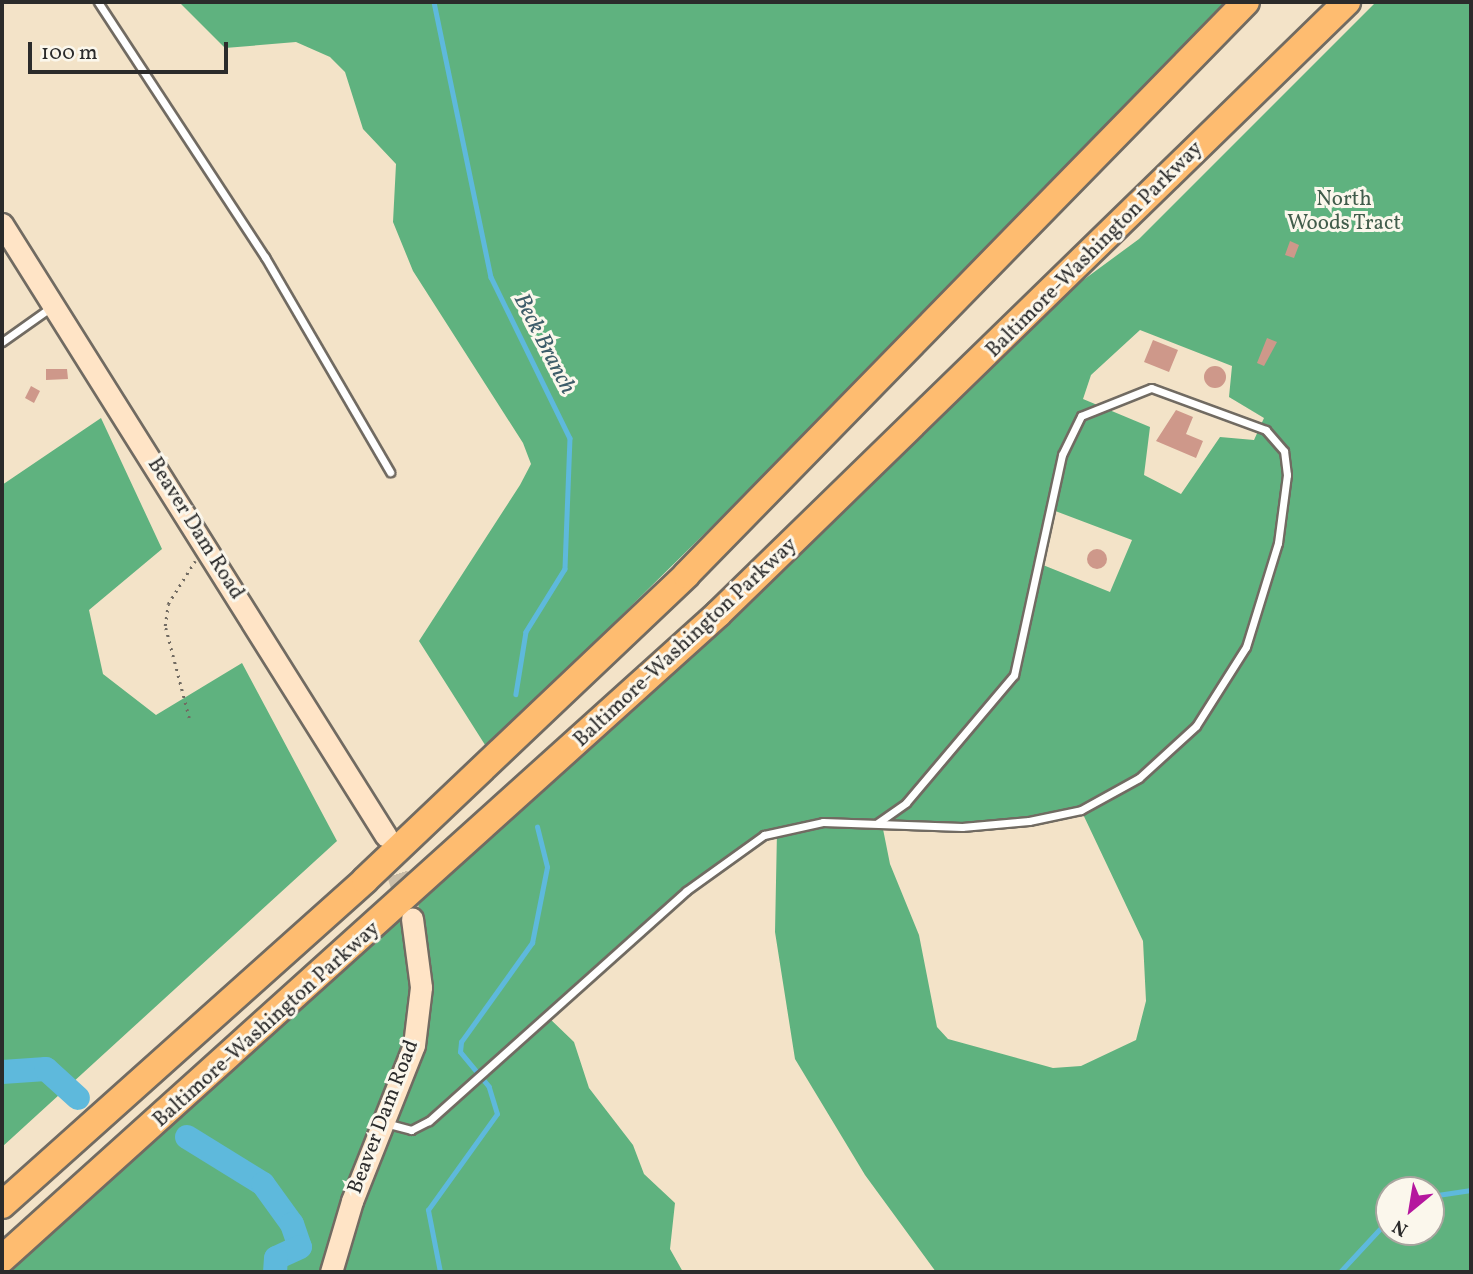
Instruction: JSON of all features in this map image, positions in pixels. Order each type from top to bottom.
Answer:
[{"type":"highway","name":"Baltimore-Washington Parkway","points":[[2,1205],[365,880],[686,575],[1246,2]]},
{"type":"highway","name":"Baltimore-Washington Parkway","points":[[2,1259],[718,614],[1347,2]]},
{"type":"street","name":"Beaver Dam Road","points":[[2,224],[386,836]]},
{"type":"street","name":"Beaver Dam Road","points":[[331,1272],[384,1123],[411,1058],[419,1019],[412,919]]},
{"type":"lane","points":[[98,2],[265,257],[390,472]]},
{"type":"lane","points":[[2,342],[54,305]]},
{"type":"lane","points":[[384,1123],[417,1129],[743,847],[799,824],[877,823],[962,827],[1081,810],[1170,753],[1232,674],[1266,588],[1287,475],[1284,451],[1266,429],[1151,388],[1081,416],[1062,455],[1014,675],[906,803],[877,823]]},
{"type":"path","points":[[188,718],[165,626],[168,604],[206,547]]},
{"type":"green space","points":[[179,2],[1229,2],[963,279],[487,748],[419,641],[520,485],[531,464],[523,443],[413,271],[393,222],[396,164],[363,129],[345,72],[330,57],[296,42],[225,48]]},
{"type":"green space","name":"North Woods Tract","points":[[1376,2],[1471,2],[1471,1272],[936,1272],[865,1175],[795,1059],[775,932],[777,831],[743,847],[547,1016],[574,1042],[589,1088],[633,1145],[644,1174],[675,1203],[670,1249],[683,1272],[2,1272],[2,1259],[1010,334],[1139,239]],"holes":[[[1140,330],[1232,366],[1229,397],[1264,418],[1254,440],[1220,437],[1181,494],[1144,475],[1150,427],[1083,399],[1091,375]],[[1050,509],[1132,540],[1110,592],[1038,563]],[[1081,810],[1143,941],[1146,1001],[1136,1040],[1081,1066],[1053,1068],[948,1039],[937,1027],[919,935],[890,864],[882,824],[962,827]]]},
{"type":"green space","points":[[101,418],[162,549],[89,610],[103,674],[156,715],[242,663],[337,841],[2,1147],[2,485]]},
{"type":"building","points":[[1290,241],[1299,245],[1294,258],[1285,255]]},
{"type":"building","points":[[1267,338],[1277,342],[1264,366],[1257,363]]},
{"type":"building","points":[[1153,340],[1178,350],[1169,372],[1144,362]]},
{"type":"building","points":[[1215,366],[1223,369],[1226,377],[1223,385],[1215,388],[1207,385],[1204,377],[1207,369]]},
{"type":"building","points":[[46,369],[67,369],[68,379],[46,380]]},
{"type":"building","points":[[31,386],[40,391],[34,403],[25,398]]},
{"type":"building","points":[[1176,410],[1193,417],[1186,434],[1203,441],[1196,458],[1156,441]]},
{"type":"building","points":[[1097,549],[1104,552],[1107,559],[1104,566],[1097,569],[1090,566],[1087,559],[1090,552]]},
{"type":"waterway","name":"Beck Branch","points":[[434,2],[491,277],[570,438],[565,569],[526,632],[516,694]]},
{"type":"waterway","name":"Beck Branch","points":[[440,1272],[428,1210],[497,1114],[489,1087],[460,1052],[461,1042],[532,943],[547,867],[537,827]]},
{"type":"waterway","points":[[2,1072],[46,1069],[78,1098]]},
{"type":"waterway","points":[[187,1137],[263,1184],[292,1224],[300,1247],[276,1258],[275,1272]]},
{"type":"waterway","points":[[1445,1194],[1471,1190]]},
{"type":"waterway","points":[[1340,1272],[1375,1234]]},
{"type":"tunnel","points":[[388,844],[409,910]]}]
